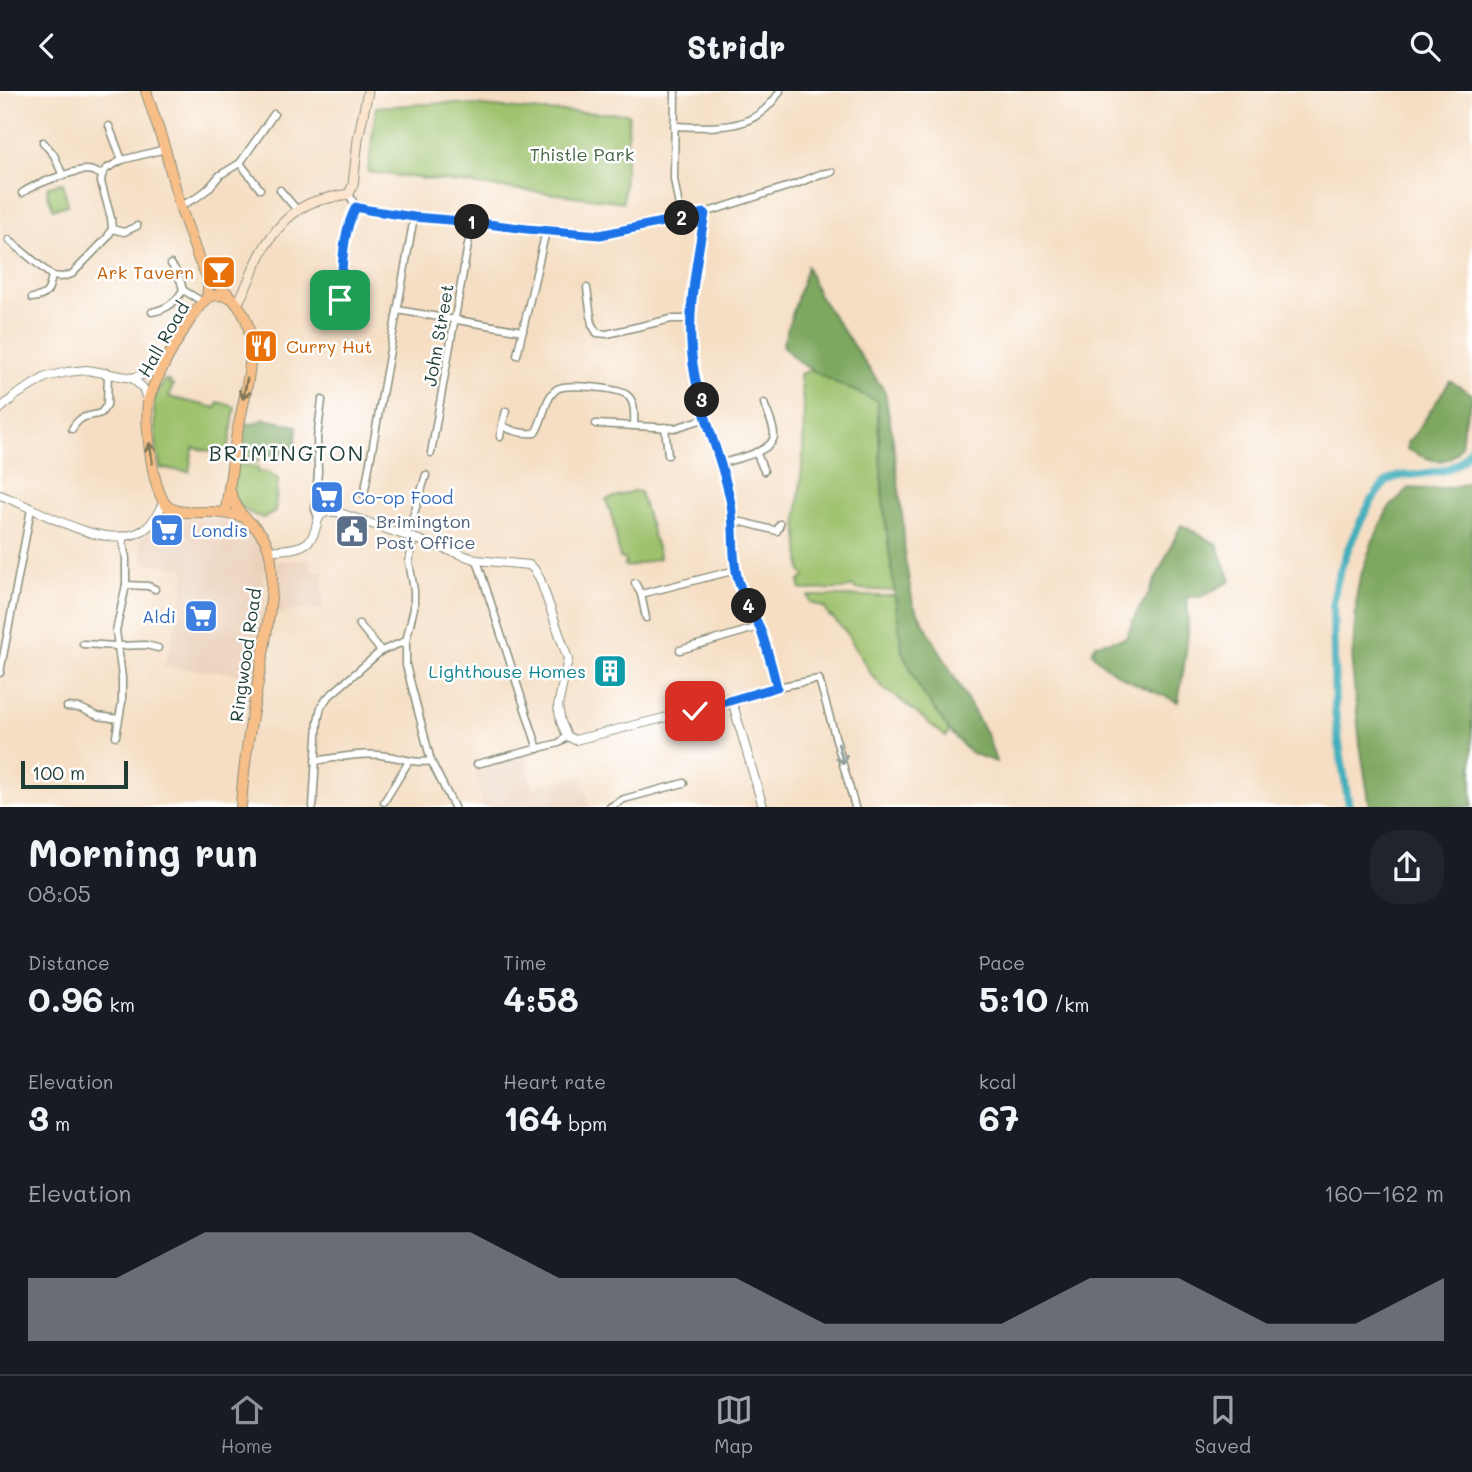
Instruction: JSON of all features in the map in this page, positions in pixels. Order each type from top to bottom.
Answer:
[{"type":"highway","points":[[146,91],[180,206],[209,280],[205,300]]},
{"type":"highway","points":[[206,273],[234,301],[248,324],[250,345],[248,376],[225,513]]},
{"type":"highway","name":"Hall Road","points":[[163,503],[158,493],[150,452],[147,417],[151,392],[161,369],[205,300],[215,295],[234,301]]},
{"type":"highway","points":[[229,489],[235,505],[244,517]]},
{"type":"highway","points":[[163,503],[179,512],[225,513],[244,517],[261,533],[270,551]]},
{"type":"highway","name":"Ringwood Road","points":[[241,807],[270,609],[270,551]]},
{"type":"main road","points":[[234,301],[242,297],[270,238],[298,211],[314,201],[349,194],[353,185],[358,139],[368,91]]},
{"type":"street","points":[[675,91],[674,179],[681,218]]},
{"type":"street","points":[[674,126],[717,127],[747,122],[772,104],[779,91]]},
{"type":"street","points":[[180,206],[196,198],[208,189],[220,174],[240,163],[274,114]]},
{"type":"street","points":[[109,126],[122,160]]},
{"type":"street","points":[[43,142],[54,155],[63,176]]},
{"type":"street","points":[[9,240],[52,275],[62,277],[72,274],[107,238],[112,229],[101,182],[102,174],[122,160],[164,149]]},
{"type":"street","points":[[240,163],[260,190]]},
{"type":"street","points":[[22,193],[30,187],[87,170],[102,174]]},
{"type":"street","points":[[349,194],[356,207],[368,210],[600,235],[705,213],[832,171]]},
{"type":"street","points":[[280,190],[298,211]]},
{"type":"street","points":[[340,300],[346,231],[356,207]]},
{"type":"street","points":[[705,213],[690,319],[695,377],[722,463],[731,504],[739,584],[759,627],[777,687]]},
{"type":"street","points":[[364,495],[414,217]]},
{"type":"street","name":"John Street","points":[[430,453],[472,222]]},
{"type":"street","points":[[112,229],[124,232],[136,226]]},
{"type":"street","points":[[517,355],[545,231]]},
{"type":"street","points":[[152,312],[170,306],[183,290],[177,271],[171,264]]},
{"type":"street","points":[[32,298],[42,296],[50,289],[52,275]]},
{"type":"street","points":[[587,288],[592,325],[597,334],[671,319],[690,319]]},
{"type":"street","points":[[183,290],[205,300]]},
{"type":"street","points":[[397,310],[523,331]]},
{"type":"street","points":[[132,378],[161,369]]},
{"type":"street","points":[[0,409],[16,395],[46,377],[87,370],[132,378],[143,388],[148,402]]},
{"type":"street","points":[[72,429],[77,420],[101,413],[107,405],[108,372]]},
{"type":"street","points":[[502,425],[509,430],[535,433],[549,399],[555,390],[565,385],[617,390],[629,396],[634,407],[634,426]]},
{"type":"street","points":[[270,551],[302,546],[315,533],[318,517],[315,509],[317,438],[322,400]]},
{"type":"street","points":[[722,463],[767,448],[773,441],[774,433],[764,403]]},
{"type":"street","points":[[500,437],[506,411]]},
{"type":"street","points":[[596,424],[675,428],[707,418]]},
{"type":"street","points":[[665,427],[668,456]]},
{"type":"street","points":[[756,452],[764,471]]},
{"type":"street","points":[[426,475],[410,537],[409,562],[415,608],[406,641],[406,665],[431,761],[453,807]]},
{"type":"street","points":[[0,495],[99,536],[122,537],[144,530],[153,522],[163,503]]},
{"type":"street","points":[[0,673],[31,509]]},
{"type":"street","points":[[318,517],[325,512],[337,512],[477,560],[529,565],[534,569],[568,659],[558,706],[567,736],[575,740],[732,701],[777,687],[819,679],[855,807]]},
{"type":"street","points":[[733,523],[742,522],[777,531],[780,524]]},
{"type":"street","points":[[116,736],[122,702],[122,678],[116,631],[126,585],[126,558],[122,537]]},
{"type":"street","points":[[477,560],[538,749]]},
{"type":"street","points":[[641,594],[736,570]]},
{"type":"street","points":[[635,583],[641,594],[646,618]]},
{"type":"street","points":[[126,585],[155,589]]},
{"type":"street","points":[[359,624],[381,651]]},
{"type":"street","points":[[680,650],[759,627]]},
{"type":"street","points":[[313,807],[321,707],[327,698],[381,651],[406,641]]},
{"type":"street","points":[[83,644],[146,645],[158,648]]},
{"type":"street","points":[[732,701],[763,807]]},
{"type":"street","points":[[67,707],[119,719]]},
{"type":"street","points":[[477,764],[559,743],[567,736]]},
{"type":"street","points":[[315,761],[366,755],[389,756],[415,762],[431,761]]},
{"type":"street","points":[[384,802],[409,761]]},
{"type":"street","points":[[610,807],[624,799],[684,783]]},
{"type":"shaded area","points":[[170,518],[220,519],[238,523],[259,543],[264,559],[264,603],[251,675],[164,667],[180,609],[185,568],[145,563],[140,540]]},
{"type":"shaded area","points":[[310,559],[311,571],[324,571],[323,609],[294,611],[276,616],[279,587],[277,561]]},
{"type":"shaded area","points":[[525,756],[532,787],[583,775],[589,807],[482,807],[474,768]]},
{"type":"green space","name":"Thistle Park","points":[[447,103],[541,111],[629,114],[623,202],[368,172],[376,107]]},
{"type":"green space","points":[[63,183],[68,205],[53,209],[47,192],[48,186]]},
{"type":"green space","points":[[807,267],[818,294],[885,392],[913,604],[987,735],[996,762],[970,753],[949,730],[920,689],[902,651],[883,502],[877,401],[811,370],[789,353],[783,344]]},
{"type":"green space","points":[[813,369],[877,401],[883,502],[895,591],[855,589],[854,586],[843,589],[801,590],[799,582],[805,577],[801,571],[797,520],[804,413],[800,374]]},
{"type":"green space","points":[[164,380],[173,385],[169,397],[216,408],[218,402],[235,407],[228,451],[193,448],[189,472],[160,468],[155,435],[154,399]]},
{"type":"green space","points":[[1450,381],[1472,394],[1471,403],[1463,426],[1460,447],[1448,459],[1441,461],[1407,449],[1407,443]]},
{"type":"green space","points":[[264,419],[297,426],[295,449],[282,454],[259,456],[258,462],[237,460],[244,423],[254,424]]},
{"type":"green space","points":[[237,464],[258,467],[258,472],[267,472],[278,479],[275,512],[264,518],[248,512],[238,503],[231,493]]},
{"type":"green space","points":[[1472,481],[1472,807],[1370,807],[1352,666],[1360,578],[1388,509],[1409,488],[1441,489]]},
{"type":"green space","points":[[633,491],[640,492],[660,558],[627,567],[624,565],[624,559],[620,558],[613,520],[606,500]]},
{"type":"green space","points":[[1181,525],[1217,544],[1231,581],[1200,597],[1187,597],[1185,663],[1178,702],[1120,676],[1092,652],[1096,644],[1126,638]]},
{"type":"green space","points":[[808,596],[895,596],[902,651],[920,689],[949,730],[946,737],[885,690],[871,674],[846,632],[829,616],[825,608],[810,602]]},
{"type":"waterway","points":[[1349,807],[1335,710],[1333,606],[1339,574],[1360,522],[1383,485],[1399,476],[1431,473],[1454,466],[1467,455],[1472,446]]},
{"type":"place","name":"Ark Tavern","points":[[219,272]]},
{"type":"place","name":"Curry Hut","points":[[261,346]]},
{"type":"place","name":"Co-op Food","points":[[327,497]]},
{"type":"place","name":"Londis","points":[[167,530]]},
{"type":"place","name":"Brimington Post Office","points":[[352,531]]},
{"type":"place","name":"Aldi","points":[[201,616]]},
{"type":"place","name":"Lighthouse Homes","points":[[610,671]]},
{"type":"district","name":"BRIMINGTON","points":[[287,452]]},
{"type":"route","points":[[340,300],[346,231],[356,207],[414,217],[600,235],[705,213],[690,319],[695,377],[722,463],[731,504],[739,584],[759,627],[777,687],[695,711]]}]
